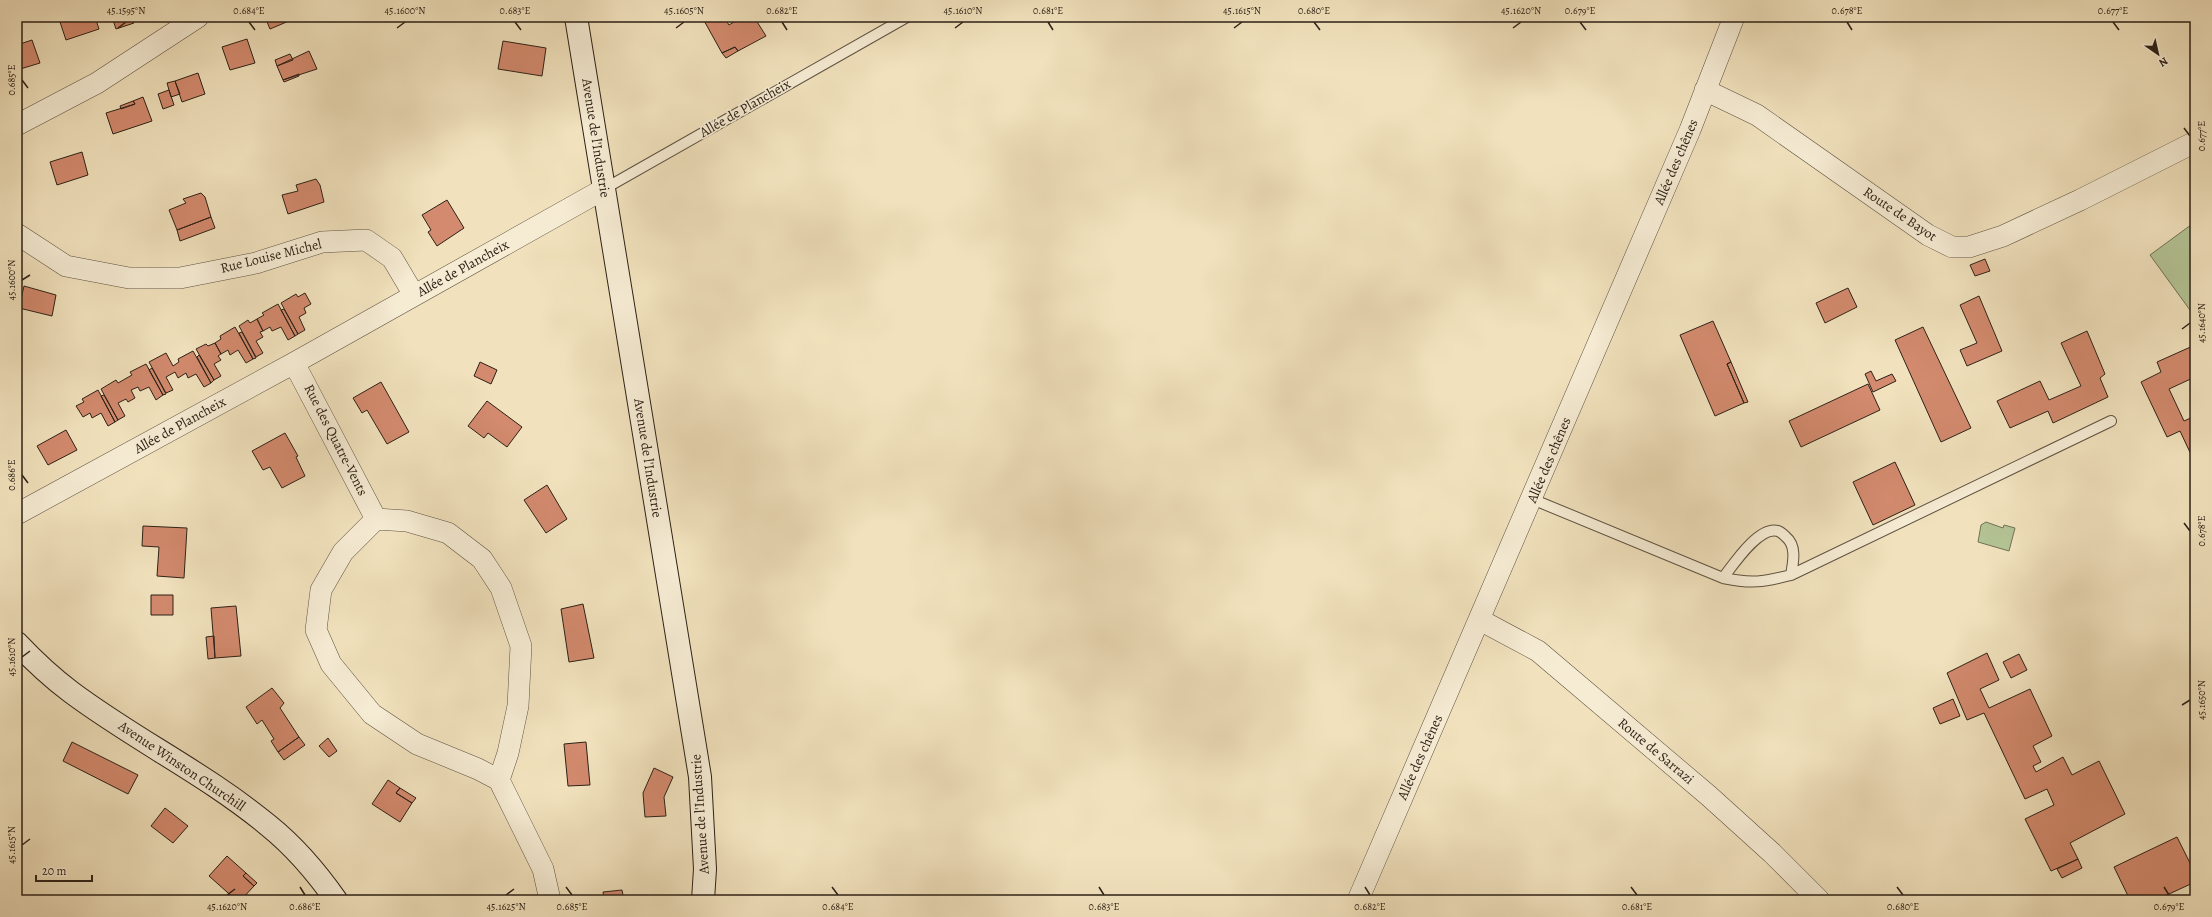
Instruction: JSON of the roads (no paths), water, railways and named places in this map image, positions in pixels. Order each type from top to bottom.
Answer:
[{"type":"street","points":[[17,125],[97,83],[198,17]]},
{"type":"street","name":"Avenue de l'Industrie","points":[[576,17],[700,776],[705,869],[703,900]]},
{"type":"street","name":"Allée des chênes","points":[[1358,900],[1532,499],[1705,90],[1734,17]]},
{"type":"street","name":"Route de Bayot","points":[[1705,90],[1757,115],[1928,236],[1952,247],[1969,247],[2003,236],[2080,200],[2195,142]]},
{"type":"street","name":"Allée de Plancheix","points":[[17,514],[604,189]]},
{"type":"street","name":"Rue Louise Michel","points":[[17,234],[66,266],[129,278],[180,278],[256,263],[322,242],[366,240],[392,258],[414,295]]},
{"type":"street","name":"Rue des Quatre-Vents","points":[[294,362],[376,519]]},
{"type":"street","points":[[499,780],[508,754],[518,706],[520,646],[501,588],[482,559],[448,533],[407,521],[376,519],[343,552],[321,590],[316,630],[331,664],[372,714],[417,744],[478,769],[499,780],[543,869],[550,900]]},
{"type":"street","name":"Route de Sarrazi","points":[[1480,620],[1538,651],[1709,796],[1772,853],[1819,900]]},
{"type":"street","name":"Avenue Winston Churchill","points":[[17,643],[43,669],[71,692],[226,794],[270,826],[302,858],[336,900]]},
{"type":"lane","name":"Allée de Plancheix","points":[[604,189],[907,17]]},
{"type":"lane","points":[[1532,499],[1723,578],[1747,583],[1760,582],[1791,575],[2111,421]]},
{"type":"lane","points":[[1723,578],[1751,543],[1769,531],[1778,531],[1788,539],[1794,555],[1791,575]]}]
